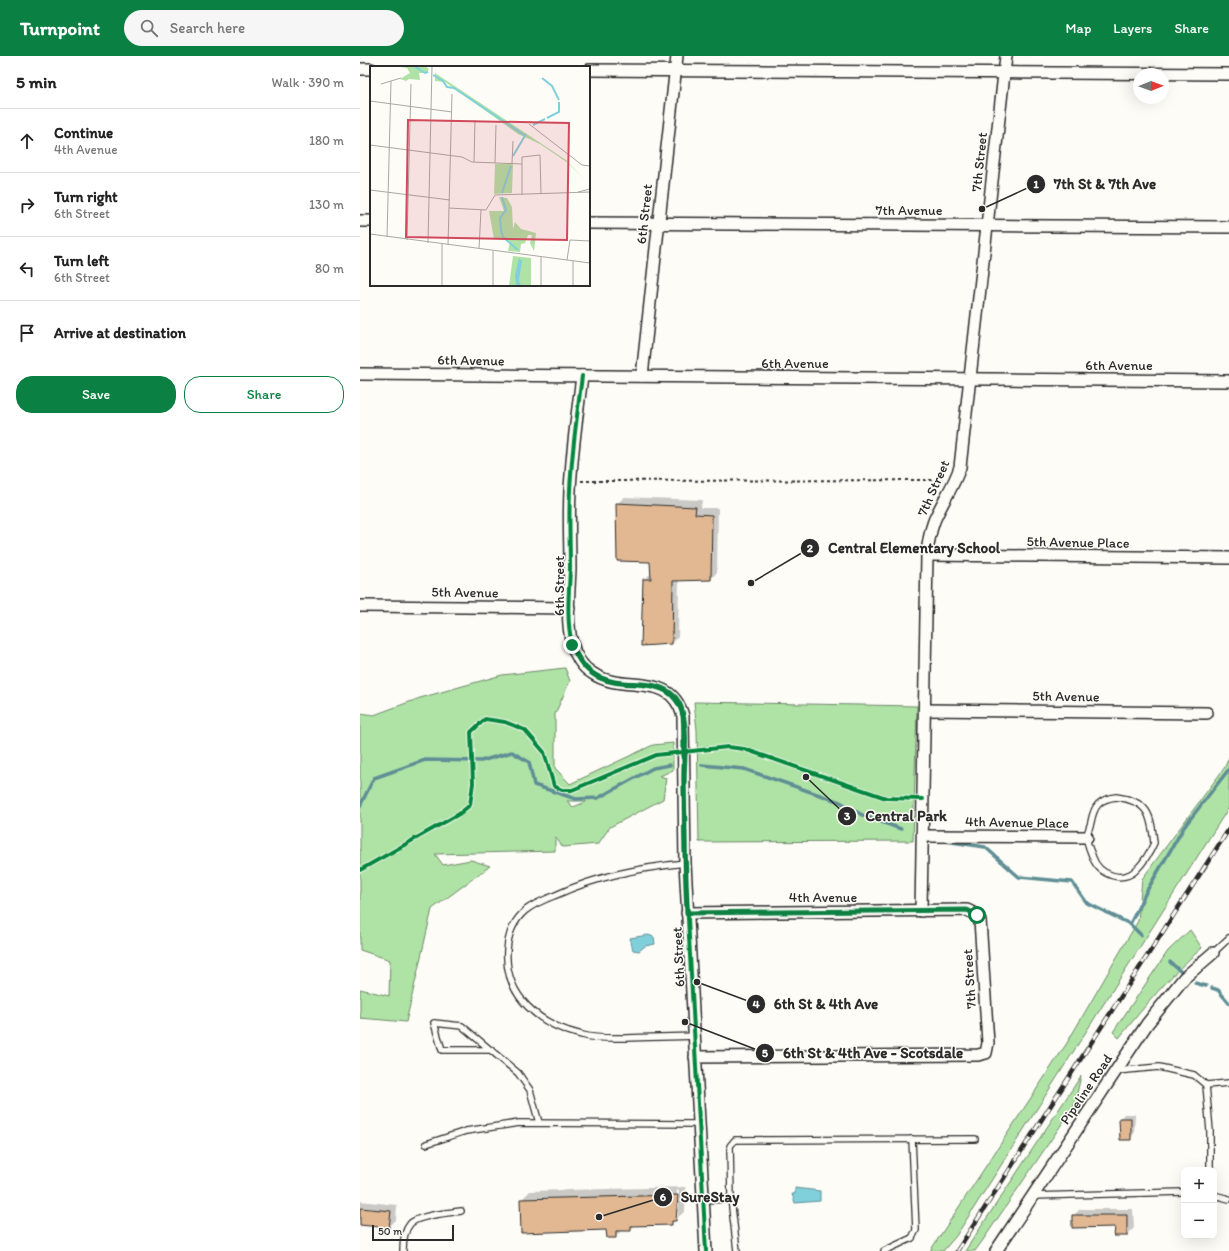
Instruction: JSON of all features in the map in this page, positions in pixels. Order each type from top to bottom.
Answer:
[{"type":"street","name":"6th Street","points":[[642,376],[658,223],[678,56]]},
{"type":"street","name":"7th Street","points":[[921,911],[927,555],[929,538],[934,522],[956,480],[960,467],[1006,56]]},
{"type":"street","points":[[590,70],[1229,74]]},
{"type":"street","name":"7th Avenue","points":[[590,222],[1229,227]]},
{"type":"street","name":"6th Avenue","points":[[360,374],[1229,381]]},
{"type":"street","name":"6th Street","points":[[582,376],[570,481],[569,608],[572,645],[577,656],[591,673],[613,682],[660,688],[669,692],[681,706],[684,730],[687,913],[706,1251]]},
{"type":"street","name":"5th Avenue Place","points":[[927,555],[1229,558]]},
{"type":"street","name":"5th Avenue","points":[[360,606],[569,608]]},
{"type":"street","name":"5th Avenue","points":[[925,710],[1207,713]]},
{"type":"street","name":"4th Avenue Place","points":[[923,836],[1087,837]]},
{"type":"street","name":"7th Street","points":[[695,1057],[978,1055],[986,1053],[988,1043],[980,920],[973,912],[960,910]]},
{"type":"street","name":"4th Avenue","points":[[687,913],[960,910]]},
{"type":"street","name":"Pipeline Road","points":[[996,1251],[1147,1024],[1184,978],[1213,953]]},
{"type":"lane","points":[[1116,797],[1130,799],[1140,803],[1146,809],[1154,843],[1136,870],[1125,875],[1107,875],[1100,870],[1095,863],[1087,837],[1093,812],[1098,803],[1106,798],[1116,797]]},
{"type":"lane","points":[[685,863],[655,866],[603,877],[570,888],[540,902],[526,910],[510,932],[506,960],[508,976],[524,1003],[538,1016],[560,1029],[583,1036],[604,1038],[694,1036]]},
{"type":"lane","points":[[1213,953],[1229,938]]},
{"type":"lane","points":[[491,1050],[442,1050],[434,1023],[462,1026],[491,1050],[518,1073],[530,1090],[539,1123]]},
{"type":"lane","points":[[1115,1071],[1158,1067],[1194,1075],[1206,1085],[1229,1083]]},
{"type":"lane","points":[[1206,1085],[1210,1131],[1210,1167]]},
{"type":"lane","points":[[426,1144],[466,1131],[487,1127],[539,1123],[699,1124]]},
{"type":"lane","points":[[884,1251],[912,1238],[916,1230],[912,1139]]},
{"type":"lane","points":[[737,1251],[731,1199],[730,1146],[735,1140],[975,1139]]},
{"type":"lane","points":[[1032,1196],[1181,1192]]},
{"type":"lane","points":[[1217,1196],[1229,1199]]},
{"type":"lane","points":[[704,1200],[731,1199]]},
{"type":"lane","points":[[403,1251],[406,1231],[411,1223],[421,1218],[461,1211]]},
{"type":"path","points":[[570,481],[956,480]]},
{"type":"green space","points":[[565,668],[570,681],[555,714],[555,768],[570,784],[653,745],[673,743],[673,770],[660,776],[666,778],[663,799],[610,827],[598,844],[563,847],[555,837],[555,851],[435,854],[443,865],[471,860],[490,866],[432,909],[406,1022],[360,1018],[360,989],[389,996],[390,960],[360,950],[360,713],[374,715],[420,698],[502,675]],"holes":[[[567,801],[586,801],[573,807]]]},
{"type":"green space","points":[[694,702],[917,706],[913,841],[699,842],[697,730]]},
{"type":"green space","points":[[1229,757],[1229,807],[956,1236],[943,1251],[930,1251],[1067,1043],[1138,921],[1142,879],[1225,767]]},
{"type":"green space","points":[[1190,930],[1202,948],[1169,980],[1119,1038],[1113,1032],[1168,951]]},
{"type":"green space","points":[[1081,1076],[1074,1106],[975,1251],[965,1251]]},
{"type":"water","points":[[648,935],[654,937],[655,944],[645,946],[639,951],[633,950],[630,938]]},
{"type":"water","points":[[795,1188],[820,1191],[820,1201],[795,1203],[792,1194],[795,1194]]},
{"type":"building","points":[[616,503],[696,507],[695,514],[712,515],[711,580],[673,581],[672,644],[641,646],[643,579],[651,579],[650,562],[617,561]]},
{"type":"building","points":[[1119,1118],[1131,1118],[1131,1140],[1120,1140]]},
{"type":"building","points":[[678,1195],[676,1221],[672,1221],[672,1225],[631,1226],[631,1231],[616,1231],[616,1238],[607,1238],[606,1230],[521,1233],[520,1199]]},
{"type":"building","points":[[360,1208],[391,1211],[389,1228],[360,1225]]},
{"type":"building","points":[[1072,1215],[1127,1215],[1127,1236],[1114,1236],[1115,1227],[1072,1228]]},
{"type":"waterway","points":[[360,806],[374,778],[425,760],[481,761],[512,752],[529,762],[534,785],[576,799],[598,798],[653,768],[670,765]]},
{"type":"waterway","points":[[702,765],[744,769],[840,802],[862,815],[901,829]]},
{"type":"waterway","points":[[1130,924],[1146,892],[1184,827],[1229,769]]},
{"type":"waterway","points":[[945,841],[985,847],[1019,877],[1072,882],[1087,903],[1130,924],[1141,935]]},
{"type":"waterway","points":[[1170,962],[1180,971]]},
{"type":"waterway","points":[[1195,983],[1206,986]]},
{"type":"waterway","points":[[1212,988],[1218,990],[1229,1003]]},
{"type":"railway","points":[[957,1251],[1229,829]]},
{"type":"cycle path","points":[[582,376],[570,487],[570,569],[568,616],[572,644],[579,660],[592,673],[604,679],[644,685],[657,688],[668,693],[677,702],[683,716],[685,863],[706,1251]]},
{"type":"cycle path","points":[[360,870],[459,814],[470,805],[473,783],[471,732],[485,719],[505,722],[525,730],[544,752],[554,786],[562,790],[572,790],[656,755],[728,747],[744,749],[886,798],[923,799]]},
{"type":"place","name":"7th St & 7th Ave","points":[[982,209]]},
{"type":"place","name":"Central Elementary School","points":[[751,583]]},
{"type":"place","name":"Central Park","points":[[806,777]]},
{"type":"place","name":"6th St & 4th Ave","points":[[697,982]]},
{"type":"place","name":"6th St & 4th Ave - Scotsdale","points":[[685,1022]]},
{"type":"place","name":"SureStay","points":[[599,1217]]},
{"type":"route","points":[[572,645],[583,665],[591,673],[602,679],[613,682],[660,688],[669,692],[681,706],[684,730],[687,913],[967,910],[977,915]]}]
